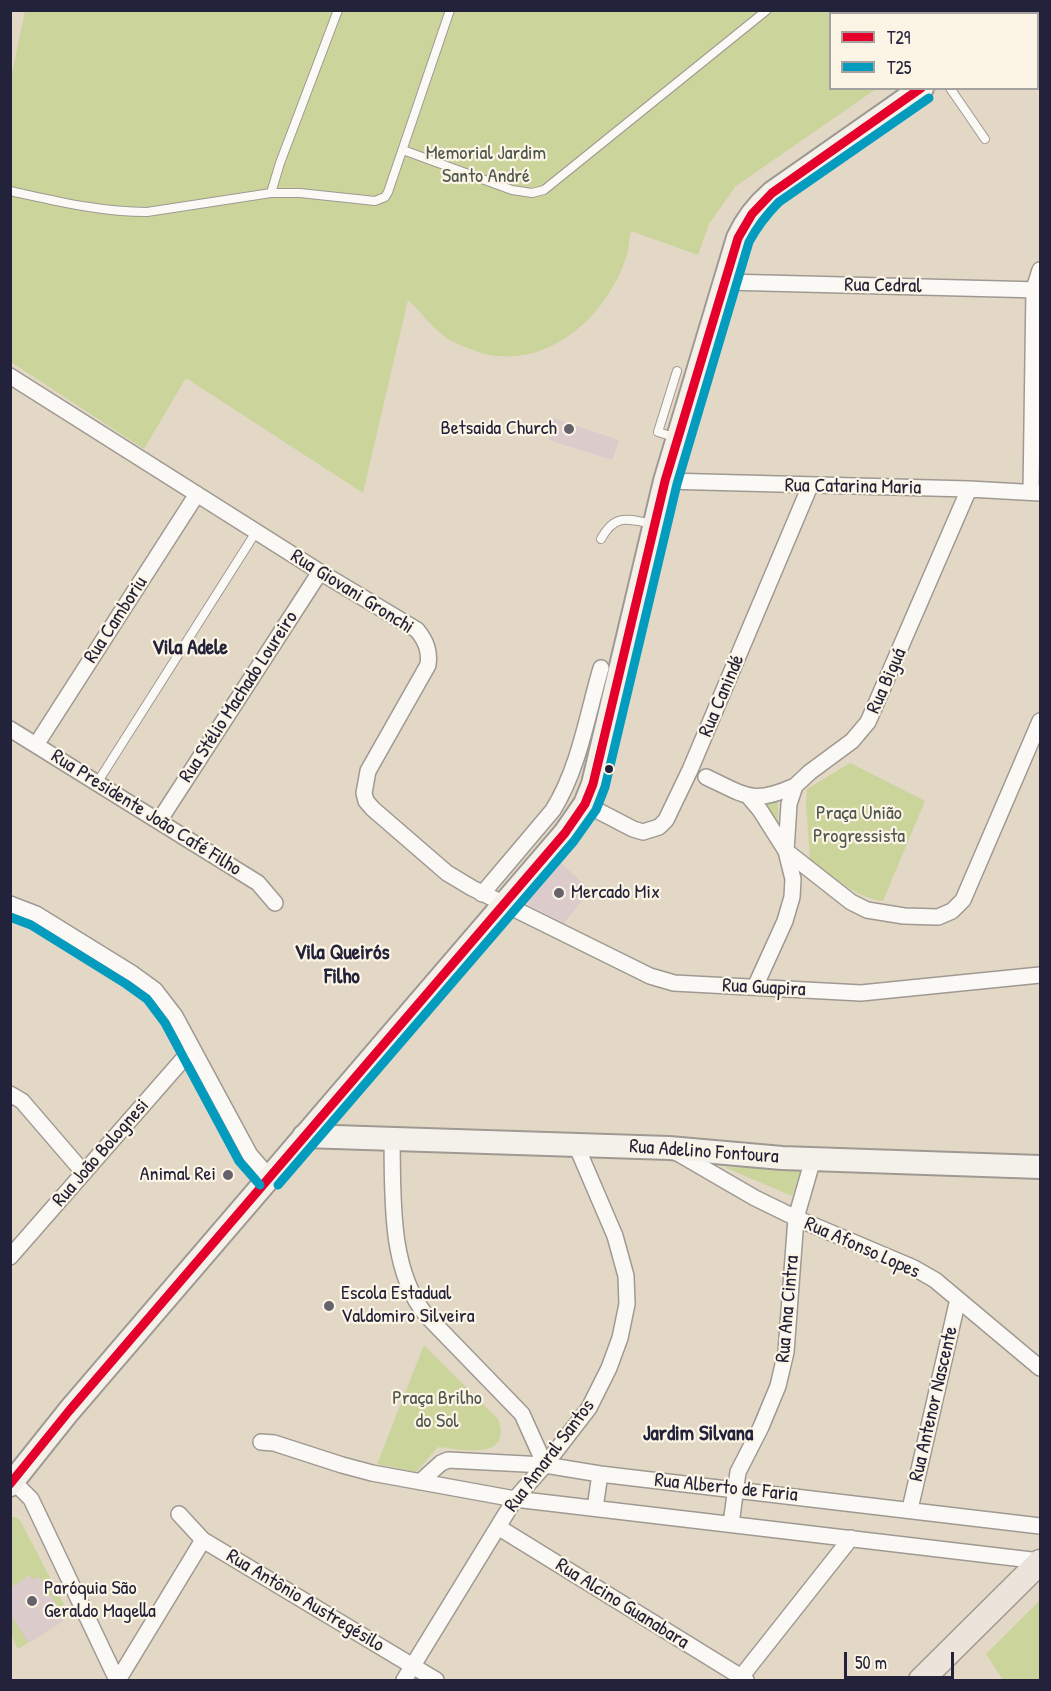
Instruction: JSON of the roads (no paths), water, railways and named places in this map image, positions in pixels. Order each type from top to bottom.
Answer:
[{"type":"main road","points":[[11,1483],[69,1411],[504,906],[565,833],[585,804],[593,784],[654,525],[678,438],[677,405],[725,282],[744,225],[772,193],[919,90]]},
{"type":"main road","points":[[330,1106],[345,1122],[367,1139]]},
{"type":"main road","name":"Rua Adelino Fontoura","points":[[304,1136],[669,1148],[782,1158],[1041,1167]]},
{"type":"main road","points":[[921,1680],[1041,1562]]},
{"type":"main road","points":[[942,1680],[1041,1582]]},
{"type":"street","points":[[1036,492],[1037,290],[1041,270]]},
{"type":"street","name":"Rua Cedral","points":[[725,282],[1037,290]]},
{"type":"street","name":"Rua Giovani Gronchi","points":[[10,375],[256,532],[417,630],[424,639],[429,657],[428,665],[368,771],[364,793],[366,801],[372,809],[447,873],[504,906]]},
{"type":"street","name":"Rua Catarina Maria","points":[[665,481],[1036,492]]},
{"type":"street","name":"Rua Canindé","points":[[585,804],[643,832],[650,831],[666,820],[690,770],[810,486]]},
{"type":"street","name":"Rua Biguá","points":[[795,786],[852,741],[868,722],[969,489]]},
{"type":"street","name":"Rua Camboriu","points":[[36,745],[197,494]]},
{"type":"street","name":"Rua Stélio Machado Loureiro","points":[[159,821],[320,572]]},
{"type":"street","points":[[482,894],[548,817],[561,797],[573,770],[601,668]]},
{"type":"street","points":[[706,777],[749,797],[786,851],[851,902],[882,914],[938,918],[952,911],[963,900],[1041,721]]},
{"type":"street","name":"Rua Presidente João Café Filho","points":[[10,729],[258,883],[275,903]]},
{"type":"street","points":[[749,797],[768,796],[795,786]]},
{"type":"street","points":[[755,987],[792,897],[793,879],[786,851],[789,804],[795,786]]},
{"type":"street","points":[[10,904],[36,914],[155,990],[175,1016],[250,1155],[269,1177]]},
{"type":"street","name":"Rua Guapira","points":[[504,906],[663,980],[674,983],[861,993],[1041,975]]},
{"type":"street","name":"Rua João Bolognesi","points":[[10,1257],[192,1049]]},
{"type":"street","points":[[10,1094],[28,1108],[84,1173]]},
{"type":"street","points":[[392,1140],[398,1243],[408,1287],[416,1303],[426,1315],[522,1414],[545,1465]]},
{"type":"street","name":"Rua Amaral Santos","points":[[404,1680],[515,1499],[545,1465],[589,1408],[609,1368],[620,1338],[627,1305],[626,1276],[615,1236],[576,1145]]},
{"type":"street","name":"Rua Afonso Lopes","points":[[669,1148],[755,1198],[914,1268],[935,1280],[1041,1368]]},
{"type":"street","name":"Rua Ana Cintra","points":[[731,1524],[738,1472],[761,1427],[778,1386],[786,1352],[796,1218],[813,1159]]},
{"type":"street","name":"Rua Antenor Nascente","points":[[910,1509],[958,1299]]},
{"type":"street","name":"Rua Alberto de Faria","points":[[261,1442],[274,1443],[372,1473],[515,1499],[1041,1562]]},
{"type":"street","name":"Rua Alberto de Faria","points":[[420,1482],[441,1463],[448,1460],[545,1465],[600,1474],[1041,1526]]},
{"type":"street","points":[[596,1508],[600,1474]]},
{"type":"street","points":[[11,1483],[31,1499],[118,1680]]},
{"type":"street","name":"Rua Antônio Austregésilo","points":[[179,1514],[203,1540],[436,1680]]},
{"type":"street","name":"Rua Alcino Guanabara","points":[[498,1527],[743,1679]]},
{"type":"street","points":[[743,1679],[851,1539]]},
{"type":"street","points":[[118,1680],[203,1540]]},
{"type":"lane","points":[[271,193],[280,163],[338,10]]},
{"type":"lane","points":[[10,191],[91,208],[140,212],[271,193],[379,200],[387,195],[404,150],[450,10]]},
{"type":"lane","points":[[404,150],[512,190],[532,193],[544,190],[767,10]]},
{"type":"lane","points":[[951,90],[985,139]]},
{"type":"lane","points":[[677,371],[677,405]]},
{"type":"lane","points":[[601,539],[612,524],[621,519],[654,525]]},
{"type":"lane","points":[[97,783],[256,532]]},
{"type":"place","name":"Betsaida Church","points":[[569,429]]},
{"type":"place","name":"Mercado Mix","points":[[559,893]]},
{"type":"place","name":"Animal Rei","points":[[228,1175]]},
{"type":"place","name":"Escola Estadual Valdomiro Silveira","points":[[329,1306]]},
{"type":"place","name":"Paróquia São Geraldo Magella","points":[[32,1601]]},
{"type":"district","name":"Vila Adele","points":[[190,648]]},
{"type":"district","name":"Vila Queirós Filho","points":[[342,965]]},
{"type":"district","name":"Jardim Silvana","points":[[698,1434]]},
{"type":"park label","name":"Memorial Jardim Santo André","points":[[486,166]]},
{"type":"park label","name":"Praça União Progressista","points":[[859,826]]},
{"type":"park label","name":"Praça Brilho do Sol","points":[[437,1410]]}]
